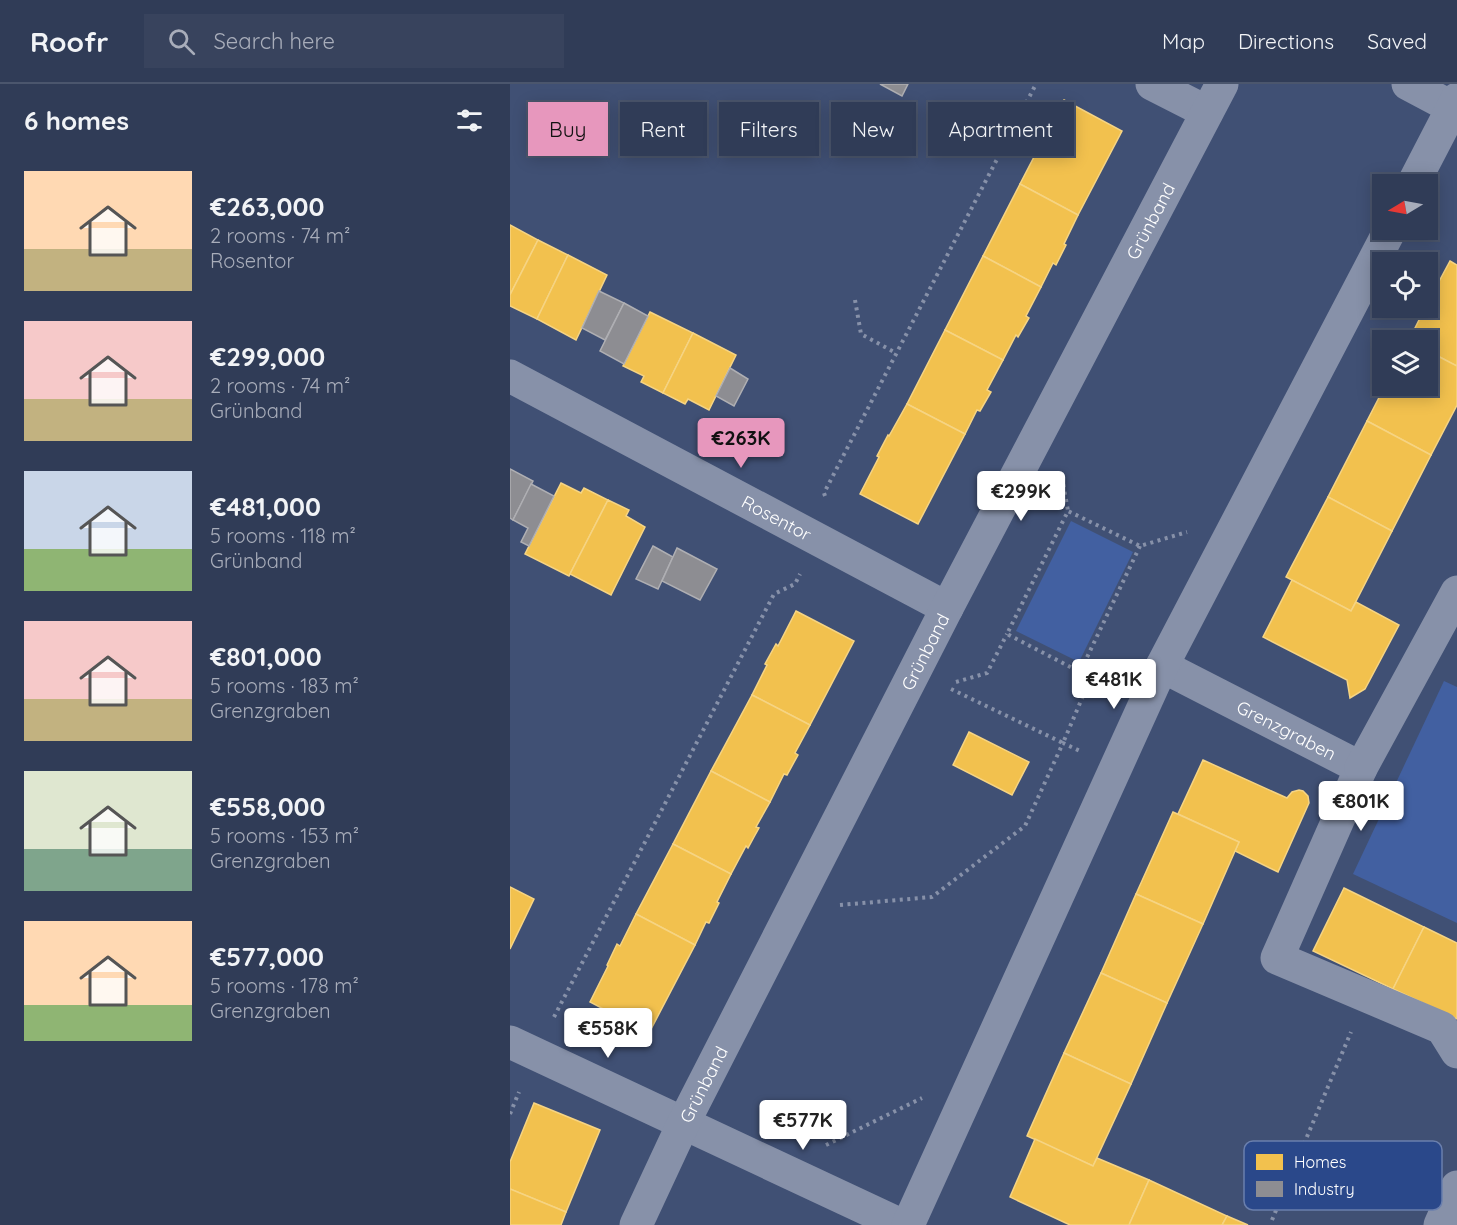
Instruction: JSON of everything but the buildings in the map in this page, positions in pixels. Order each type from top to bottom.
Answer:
[{"type":"street","points":[[1152,84],[1207,112]]},
{"type":"street","name":"Grünband","points":[[636,1225],[684,1122],[947,608],[1222,84]]},
{"type":"street","points":[[1408,84],[1456,106],[1419,174]]},
{"type":"street","points":[[908,1225],[1162,666],[1385,240]]},
{"type":"street","name":"Rosentor","points":[[510,376],[947,608]]},
{"type":"street","points":[[1457,592],[1361,768],[1277,958],[1442,1028],[1457,1052]]},
{"type":"street","name":"Grenzgraben","points":[[1162,666],[1361,768]]},
{"type":"street","points":[[510,1042],[901,1225]]},
{"type":"street","points":[[1440,1225],[1457,1187]]},
{"type":"path","points":[[558,1009],[774,594],[795,584],[831,510],[824,493],[1036,84]]},
{"type":"path","points":[[855,300],[861,334],[896,353]]},
{"type":"path","points":[[1063,743],[944,685],[987,674],[1068,511],[1140,546],[1242,514]]},
{"type":"path","points":[[793,909],[932,897],[1025,826],[1083,696],[1080,672],[1140,546]]},
{"type":"path","points":[[1007,634],[1080,672]]},
{"type":"path","points":[[1305,1141],[1366,996]]},
{"type":"path","points":[[780,1168],[980,1069]]},
{"type":"path","points":[[510,1114],[514,1104]]},
{"type":"path","points":[[1272,1220],[1276,1210]]},
{"type":"shaded area","points":[[1071,521],[1133,552],[1079,662],[1016,631]]},
{"type":"shaded area","points":[[1444,681],[1457,687],[1457,923],[1353,874]]}]
